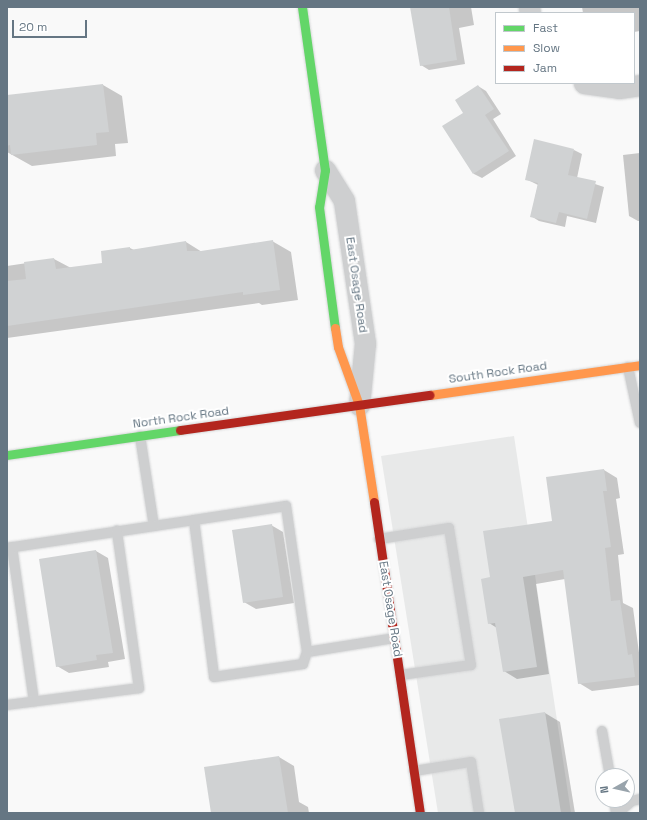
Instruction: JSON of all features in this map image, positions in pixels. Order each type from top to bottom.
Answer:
[{"type":"street","name":"East Osage Road","points":[[302,7],[325,170],[319,207],[338,347],[359,405],[420,813]]},
{"type":"street","points":[[591,84],[619,88],[640,85]]},
{"type":"street","name":"East Osage Road","points":[[325,170],[344,201],[364,335],[359,405]]},
{"type":"street","name":"South Rock Road","points":[[359,405],[640,365]]},
{"type":"street","name":"North Rock Road","points":[[7,455],[359,405]]},
{"type":"lane","points":[[628,367],[640,423]]},
{"type":"lane","points":[[140,436],[154,526]]},
{"type":"lane","points":[[34,701],[9,548],[286,506],[307,652],[303,664],[214,677],[194,520]]},
{"type":"lane","points":[[379,539],[449,528],[471,665],[400,675]]},
{"type":"lane","points":[[7,705],[139,688],[117,531]]},
{"type":"lane","points":[[307,652],[394,638]]},
{"type":"lane","points":[[602,731],[609,768]]},
{"type":"lane","points":[[414,771],[471,762],[479,813]]},
{"type":"lane","points":[[617,813],[632,801],[640,800]]},
{"type":"shaded area","points":[[514,436],[571,813],[438,813],[381,456]]},
{"type":"building","points":[[410,7],[449,7],[457,60],[420,66]]},
{"type":"building","points":[[103,84],[109,132],[96,133],[97,145],[11,155],[10,145],[7,146],[7,95]]},
{"type":"building","points":[[478,85],[494,109],[485,115],[509,151],[473,174],[442,126],[463,113],[455,100]]},
{"type":"building","points":[[534,139],[574,149],[568,175],[596,181],[587,219],[559,212],[556,223],[530,217],[538,183],[525,180]]},
{"type":"building","points":[[273,240],[280,290],[243,295],[243,292],[7,326],[7,281],[26,279],[24,262],[54,258],[56,269],[102,263],[101,251],[130,247],[130,250],[186,241],[187,251],[201,251]]},
{"type":"building","points":[[604,469],[607,491],[603,491],[611,547],[605,548],[611,601],[620,600],[628,655],[632,654],[635,677],[578,684],[563,570],[523,577],[537,667],[503,672],[495,623],[488,624],[481,579],[490,577],[483,531],[552,521],[546,477]]},
{"type":"building","points":[[272,524],[283,597],[243,603],[232,530]]},
{"type":"building","points":[[96,550],[113,653],[96,655],[97,660],[56,667],[39,559]]},
{"type":"building","points":[[545,712],[561,813],[515,813],[499,719]]},
{"type":"building","points":[[279,756],[288,813],[211,813],[204,767]]},
{"type":"traffic: fast","points":[[302,7],[325,170],[319,207],[335,328]]},
{"type":"traffic: fast","points":[[7,455],[180,430]]},
{"type":"traffic: slow","points":[[335,328],[338,347],[359,405],[374,502]]},
{"type":"traffic: slow","points":[[430,395],[640,365]]},
{"type":"traffic: jam","points":[[180,430],[430,395]]},
{"type":"traffic: jam","points":[[374,502],[420,813]]}]
